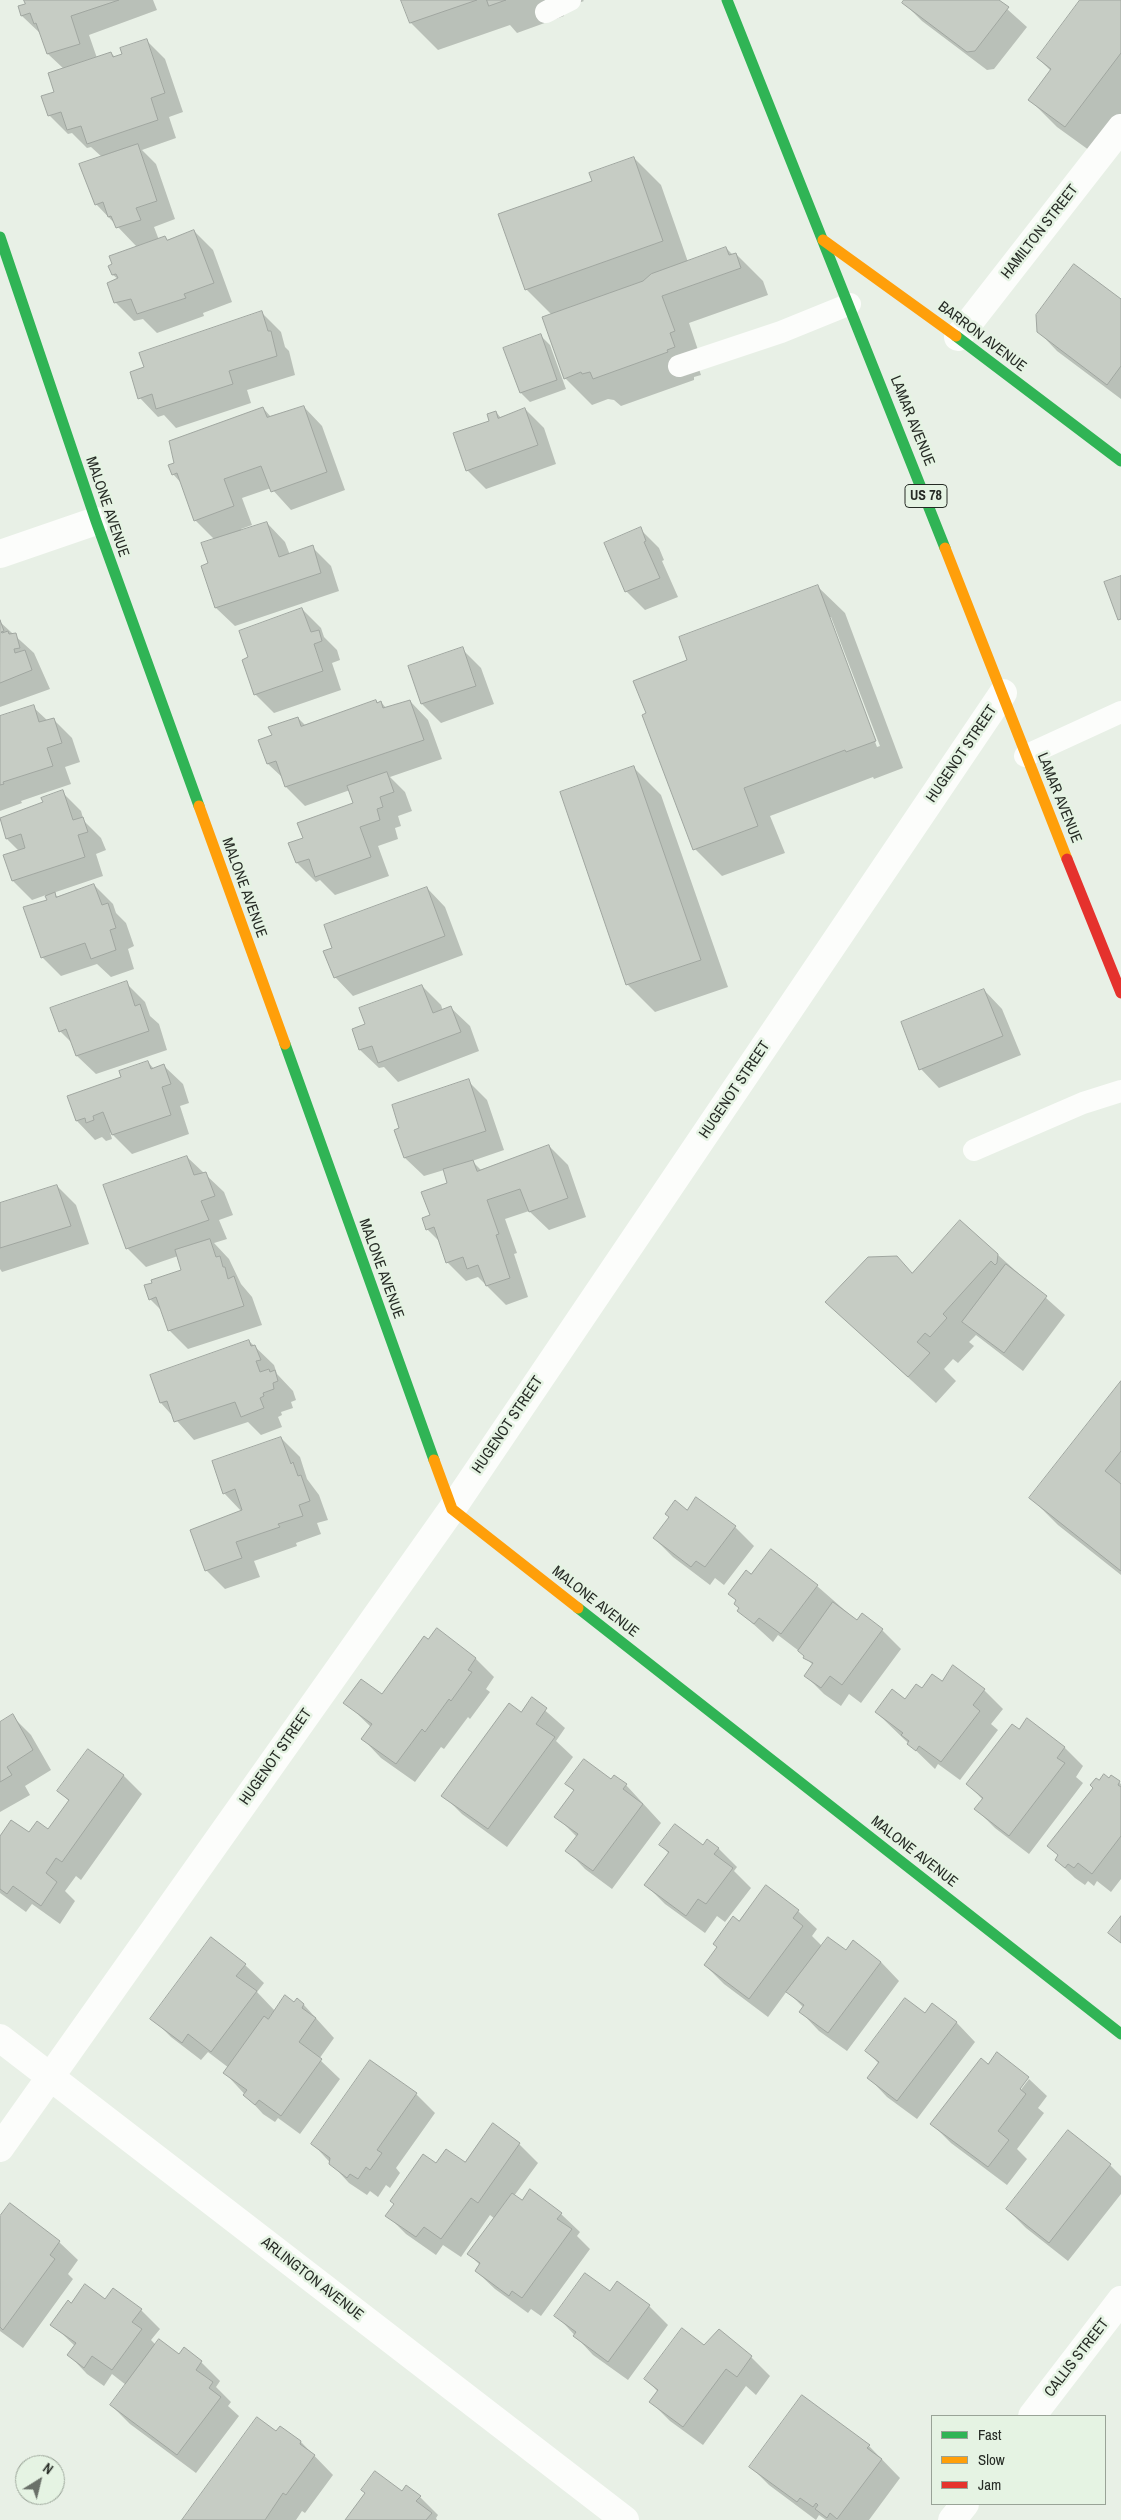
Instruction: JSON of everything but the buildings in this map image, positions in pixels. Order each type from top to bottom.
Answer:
[{"type":"street","name":"LAMAR AVENUE","points":[[727,0],[850,304],[1026,756],[1119,983]]},
{"type":"street","name":"HAMILTON STREET","points":[[958,337],[1121,128]]},
{"type":"street","name":"MALONE AVENUE","points":[[0,237],[96,521],[452,1509],[1121,2034]]},
{"type":"street","name":"BARRON AVENUE","points":[[824,240],[958,337],[1121,461]]},
{"type":"street","points":[[0,554],[96,521]]},
{"type":"street","name":"HUGENOT STREET","points":[[0,2148],[452,1509],[1003,693]]},
{"type":"street","name":"ARLINGTON AVENUE","points":[[0,2038],[625,2520]]},
{"type":"street","name":"CALLIS STREET","points":[[1033,2415],[1121,2300]]},
{"type":"street","points":[[952,2520],[964,2505]]},
{"type":"lane","points":[[546,12],[570,0]]},
{"type":"lane","points":[[679,366],[781,332],[850,304]]},
{"type":"lane","points":[[1026,756],[1121,712]]},
{"type":"lane","points":[[974,1150],[1083,1103],[1121,1091]]},
{"type":"traffic: fast","points":[[727,0],[945,548]]},
{"type":"traffic: fast","points":[[0,237],[96,521],[199,806]]},
{"type":"traffic: fast","points":[[956,336],[1121,461]]},
{"type":"traffic: fast","points":[[285,1044],[434,1460]]},
{"type":"traffic: fast","points":[[578,1608],[1121,2034]]},
{"type":"traffic: slow","points":[[823,240],[956,336]]},
{"type":"traffic: slow","points":[[945,548],[1067,859]]},
{"type":"traffic: slow","points":[[199,806],[285,1044]]},
{"type":"traffic: slow","points":[[434,1460],[452,1509],[578,1608]]},
{"type":"traffic: jam","points":[[1067,859],[1121,993]]}]
